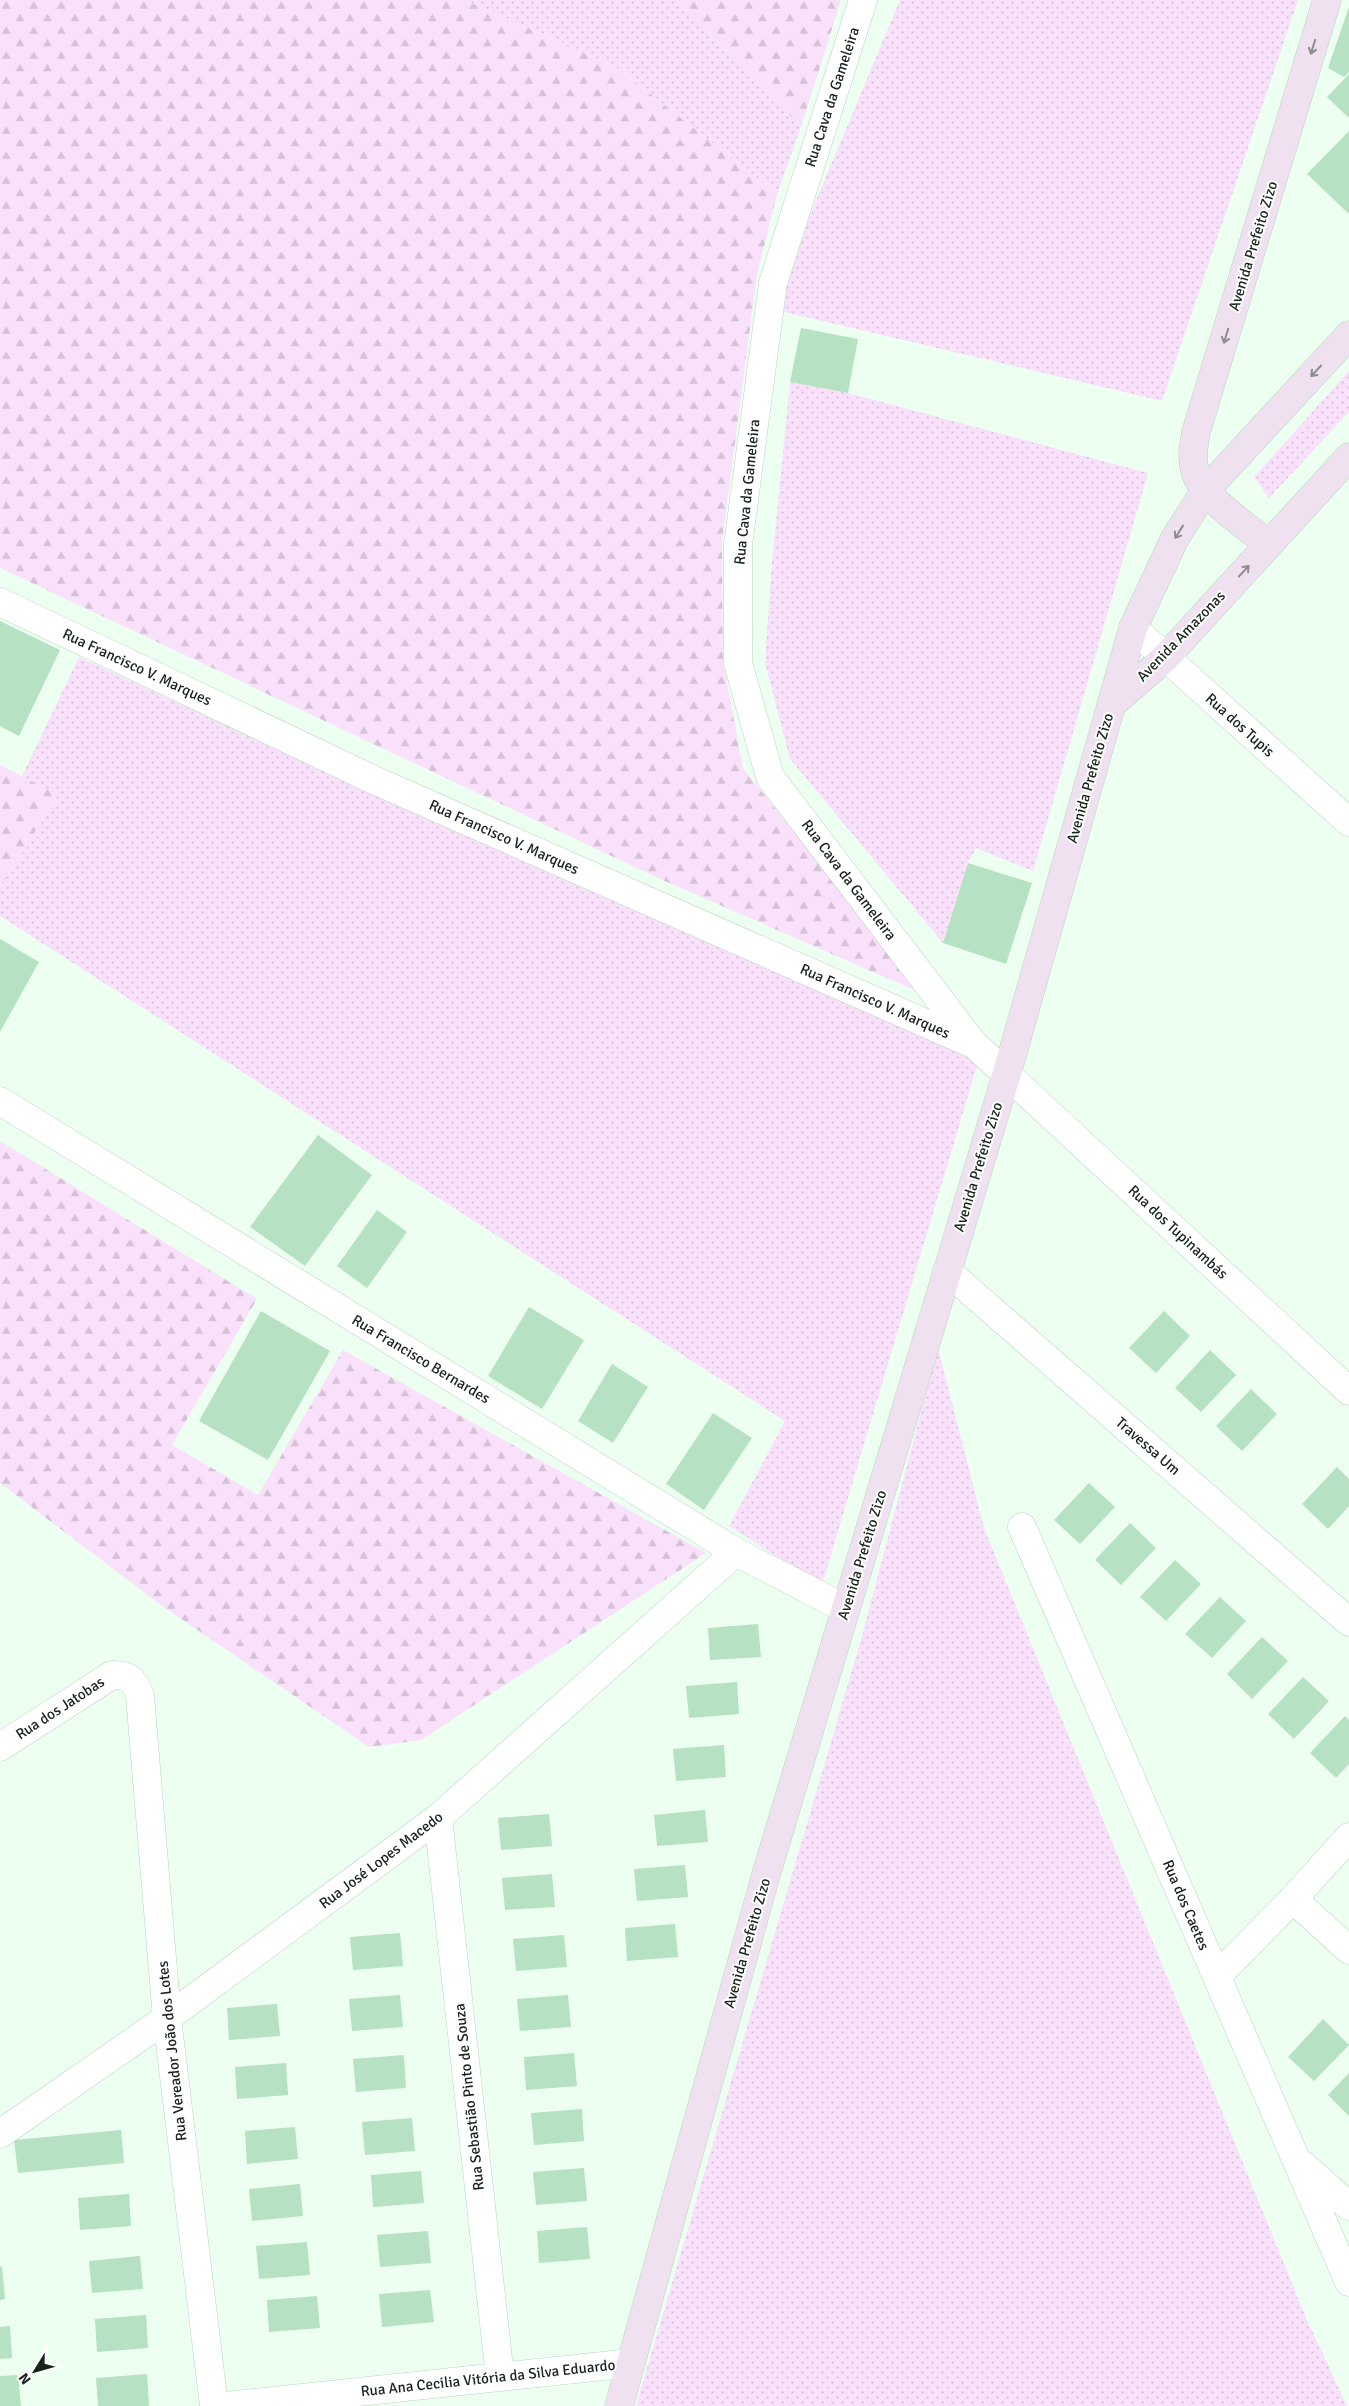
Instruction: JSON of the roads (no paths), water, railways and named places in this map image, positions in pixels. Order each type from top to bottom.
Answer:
[{"type":"main road","name":"Avenida Prefeito Zizo","points":[[1205,491],[1195,471],[1193,450],[1196,432],[1327,0]]},
{"type":"main road","name":"Avenida Amazonas","points":[[1111,705],[1132,628],[1175,538],[1205,491],[1349,335]]},
{"type":"main road","name":"Avenida Amazonas","points":[[1111,705],[1165,658],[1349,456]]},
{"type":"main road","points":[[1205,491],[1268,544]]},
{"type":"main road","name":"Avenida Prefeito Zizo","points":[[619,2406],[765,1878],[1007,1073],[1111,705]]},
{"type":"street","name":"Rua Cava da Gameleira","points":[[863,0],[773,282],[738,545],[738,663],[770,777],[975,1045]]},
{"type":"street","name":"Rua Francisco V. Marques","points":[[0,602],[374,780],[975,1045],[1007,1073]]},
{"type":"street","name":"Rua dos Tupis","points":[[1132,628],[1349,822]]},
{"type":"street","name":"Rua dos Tupinambás","points":[[1007,1073],[1349,1391]]},
{"type":"street","name":"Rua Francisco Bernardes","points":[[0,1101],[736,1552],[846,1609]]},
{"type":"street","name":"Travessa Um","points":[[947,1271],[1349,1622]]},
{"type":"street","name":"Rua dos Caetes","points":[[1022,1527],[1349,2282]]},
{"type":"street","name":"Rua José Lopes Macedo","points":[[0,2134],[167,2018],[438,1818],[736,1552]]},
{"type":"street","name":"Rua dos Jatobas","points":[[0,1747],[112,1675],[124,1674],[134,1681],[140,1696]]},
{"type":"street","name":"Rua Vereador João dos Lotes","points":[[140,1696],[167,2018],[214,2406]]},
{"type":"street","name":"Rua Sebastião Pinto de Souza","points":[[438,1818],[500,2377]]},
{"type":"street","points":[[1217,1976],[1293,1899],[1349,1837]]},
{"type":"street","points":[[1293,1899],[1349,1950]]},
{"type":"street","points":[[1296,2159],[1349,2206]]},
{"type":"street","name":"Rua Ana Cecilia Vitória da Silva Eduardo","points":[[226,2406],[631,2363]]}]
